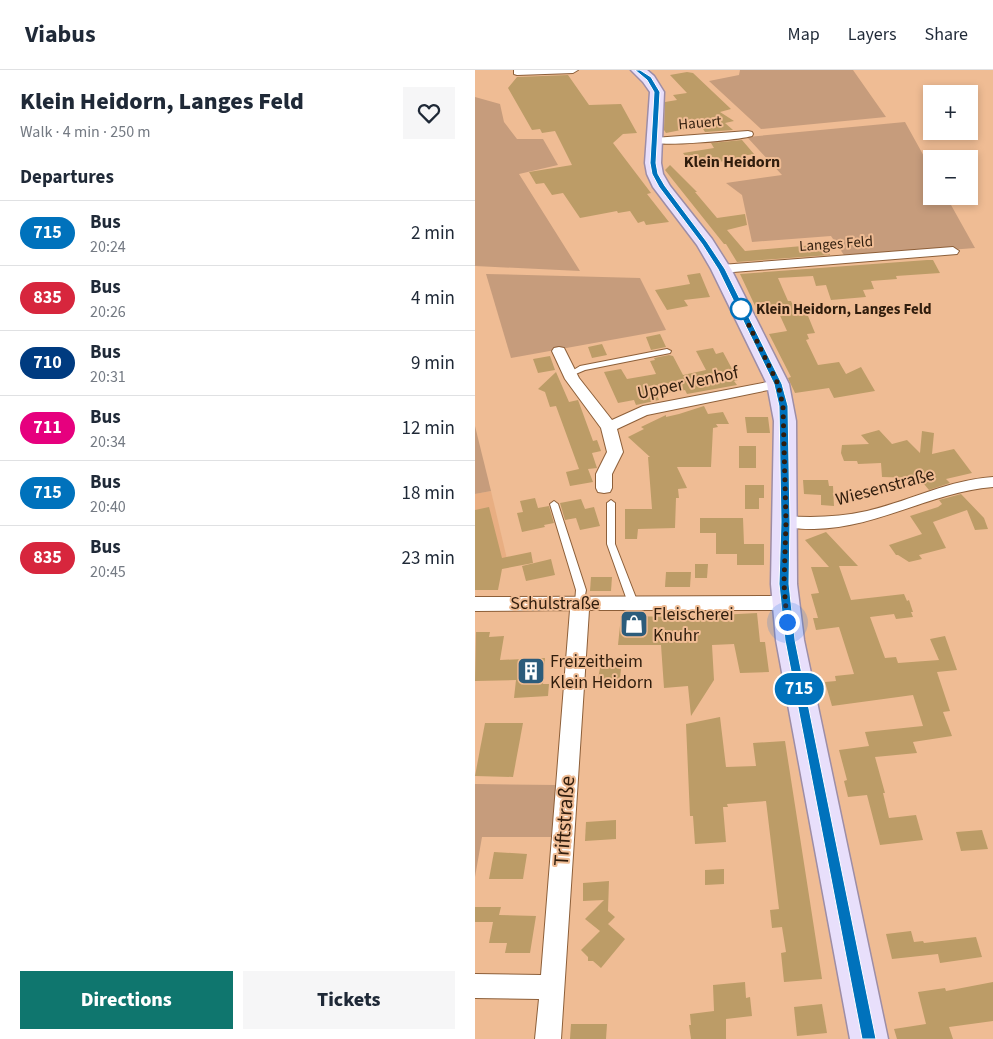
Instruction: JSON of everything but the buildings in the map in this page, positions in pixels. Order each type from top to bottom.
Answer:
[{"type":"main road","points":[[638,70],[649,79],[657,92],[653,163],[655,174],[662,187],[705,243],[721,269],[778,384],[785,421],[785,603],[790,640],[869,1039]]},
{"type":"street","points":[[517,72],[573,70]]},
{"type":"street","name":"Hauert","points":[[654,141],[748,134]]},
{"type":"street","name":"Langes Feld","points":[[721,269],[953,251]]},
{"type":"street","points":[[559,351],[572,379],[609,427],[615,452],[605,474],[604,488]]},
{"type":"street","name":"Upper Venhof","points":[[609,427],[643,411],[778,384]]},
{"type":"street","name":"Wiesenstraße","points":[[786,522],[846,521],[871,516],[973,483],[993,482]]},
{"type":"street","name":"Triftstraße","points":[[548,1039],[580,603]]},
{"type":"street","name":"Schulstraße","points":[[475,604],[785,603]]},
{"type":"street","points":[[475,986],[552,987]]},
{"type":"lane","points":[[571,374],[583,368],[667,351]]},
{"type":"lane","points":[[611,503],[611,544],[633,603]]},
{"type":"lane","points":[[554,504],[581,590],[580,603]]},
{"type":"shaded area","points":[[740,70],[853,70],[886,117],[761,129],[709,81],[739,75]]},
{"type":"shaded area","points":[[475,97],[500,104],[504,122],[517,139],[543,139],[558,165],[519,174],[580,271],[475,266]]},
{"type":"shaded area","points":[[905,122],[923,155],[923,205],[951,205],[975,248],[846,258],[831,236],[752,242],[742,195],[726,183],[782,175],[747,137]]},
{"type":"shaded area","points":[[486,274],[640,278],[666,330],[511,358]]},
{"type":"shaded area","points":[[475,426],[491,491],[475,494]]},
{"type":"shaded area","points":[[491,491],[507,559],[475,566],[475,494]]},
{"type":"shaded area","points":[[475,784],[557,785],[551,837],[482,837],[475,877]]},
{"type":"bus line","name":"715","points":[[638,70],[649,79],[657,92],[653,163],[655,174],[662,187],[705,243],[721,269],[778,384],[785,421],[786,522],[784,584],[790,640],[869,1039]]},
{"type":"place","name":"Klein Heidorn, Langes Feld","points":[[741,309]]},
{"type":"place","name":"Fleischerei Knuhr","points":[[634,624]]},
{"type":"place","name":"Freizeitheim Klein Heidorn","points":[[531,671]]},
{"type":"district","name":"Klein Heidorn","points":[[732,162]]},
{"type":"route","points":[[741,309],[778,384],[783,406],[785,421],[786,522],[784,584],[787,622]]}]
